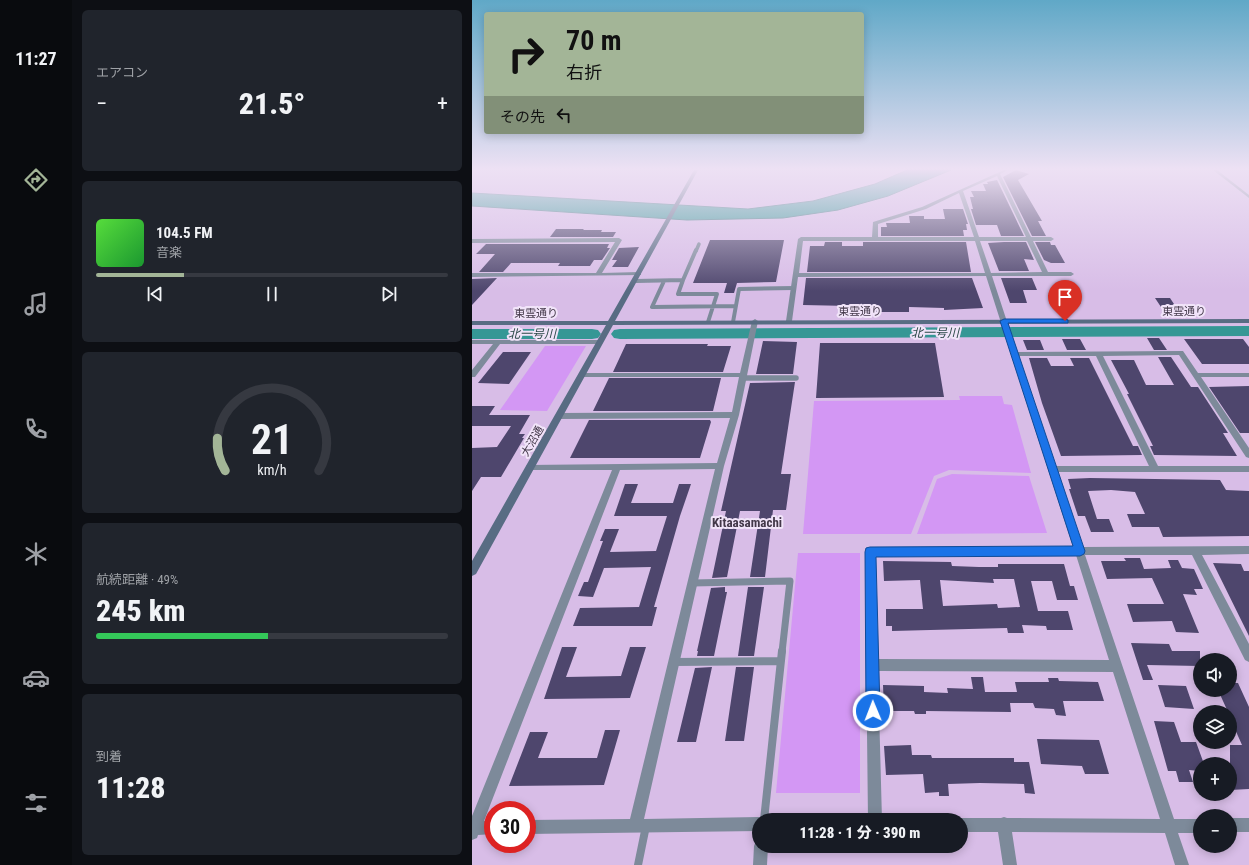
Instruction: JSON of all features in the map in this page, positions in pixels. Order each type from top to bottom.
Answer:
[{"type":"street","name":"大沼通","points":[[472,571],[674,210]]},
{"type":"street","points":[[875,239],[875,223],[916,210]]},
{"type":"street","points":[[968,210],[1182,865]]},
{"type":"street","points":[[1015,210],[1046,274]]},
{"type":"street","points":[[789,321],[801,239],[1051,239]]},
{"type":"street","points":[[472,241],[619,240],[598,274]]},
{"type":"street","points":[[472,275],[639,274]]},
{"type":"street","points":[[796,275],[1071,274]]},
{"type":"street","points":[[641,826],[674,662],[720,466],[735,415],[755,321]]},
{"type":"street","name":"東雲通り","points":[[472,323],[755,321],[1249,321]]},
{"type":"street","points":[[472,342],[600,342]]},
{"type":"street","points":[[472,375],[498,342]]},
{"type":"street","points":[[1098,353],[1155,469]]},
{"type":"street","points":[[1015,354],[1181,353],[1249,455]]},
{"type":"street","points":[[582,375],[743,377]]},
{"type":"street","points":[[1196,375],[1249,375]]},
{"type":"street","points":[[559,416],[735,415]]},
{"type":"street","points":[[530,467],[720,466]]},
{"type":"street","points":[[484,828],[473,829],[618,467]]},
{"type":"street","points":[[1053,469],[1249,469]]},
{"type":"street","points":[[1196,550],[1249,656]]},
{"type":"street","points":[[875,813],[870,552],[1249,550]]},
{"type":"street","points":[[872,665],[1116,666]]},
{"type":"street","points":[[536,827],[752,824]]},
{"type":"street","points":[[1004,824],[1010,865]]},
{"type":"street","points":[[968,825],[1193,826]]},
{"type":"street","points":[[1237,825],[1249,825]]},
{"type":"street","points":[[760,865],[761,853]]},
{"type":"lane","points":[[699,244],[678,294],[717,294],[708,322]]},
{"type":"lane","points":[[636,281],[683,280]]},
{"type":"lane","points":[[664,281],[652,307],[736,306]]},
{"type":"lane","points":[[733,322],[739,289],[793,288]]},
{"type":"lane","points":[[743,377],[796,378]]},
{"type":"lane","points":[[692,583],[790,581],[765,813]]},
{"type":"lane","points":[[674,662],[781,661]]},
{"type":"lane","points":[[638,865],[641,826]]},
{"type":"shaded area","points":[[539,210],[835,210],[783,218],[687,220]]},
{"type":"shaded area","points":[[545,346],[586,346],[547,411],[500,410]]},
{"type":"shaded area","points":[[959,396],[1002,396],[1004,404],[1012,405],[1031,473],[949,470],[934,476],[911,534],[803,534],[814,401],[960,400]]},
{"type":"shaded area","points":[[952,474],[1029,476],[1047,533],[917,534],[937,479]]},
{"type":"shaded area","points":[[798,553],[860,553],[860,793],[776,793]]},
{"type":"building","points":[[943,210],[963,210],[968,224],[966,224],[967,230],[963,230],[964,236],[881,236],[881,227],[887,227],[886,223],[910,223],[909,216],[924,216],[924,219],[945,219]]},
{"type":"building","points":[[971,210],[1012,210],[1024,236],[1001,236],[997,225],[976,225]]},
{"type":"building","points":[[1019,210],[1036,210],[1042,221],[1038,221],[1046,236],[1032,236]]},
{"type":"building","points":[[556,229],[584,229],[583,230],[616,232],[613,237],[550,237]]},
{"type":"building","points":[[710,240],[784,240],[776,282],[737,283],[734,293],[724,293],[727,283],[693,283]]},
{"type":"building","points":[[825,242],[842,242],[842,246],[863,246],[863,242],[966,242],[971,272],[807,272],[810,246],[824,246]]},
{"type":"building","points":[[1026,242],[1034,260],[1024,259],[1029,271],[999,271],[988,243]]},
{"type":"building","points":[[1035,242],[1050,242],[1051,245],[1055,245],[1065,263],[1051,263],[1044,260]]},
{"type":"building","points":[[486,244],[609,244],[607,248],[610,248],[602,260],[594,260],[590,266],[558,266],[560,263],[511,263],[503,272],[479,272],[495,254],[476,254]]},
{"type":"building","points":[[639,247],[628,267],[612,267],[617,260],[612,260],[619,248]]},
{"type":"building","points":[[497,278],[472,305],[472,279]]},
{"type":"building","points":[[806,278],[972,278],[983,308],[944,310],[944,308],[909,307],[909,312],[850,312],[850,306],[803,305]]},
{"type":"building","points":[[1001,278],[1032,278],[1037,290],[1023,290],[1027,303],[1010,303]]},
{"type":"building","points":[[1048,295],[1077,295],[1081,303],[1076,306],[1065,306],[1066,308],[1054,308]]},
{"type":"building","points":[[1155,298],[1170,298],[1176,307],[1161,307]]},
{"type":"building","points":[[1147,338],[1159,338],[1167,350],[1154,350]]},
{"type":"building","points":[[1062,339],[1080,339],[1086,350],[1067,350]]},
{"type":"building","points":[[1184,339],[1243,339],[1249,347],[1249,364],[1202,364]]},
{"type":"building","points":[[1023,340],[1040,340],[1044,350],[1027,350]]},
{"type":"building","points":[[763,341],[797,342],[793,374],[756,374]]},
{"type":"building","points":[[820,343],[935,343],[944,397],[816,398]]},
{"type":"building","points":[[626,344],[708,344],[707,346],[731,346],[723,372],[613,372]]},
{"type":"building","points":[[503,352],[531,352],[509,384],[478,383]]},
{"type":"building","points":[[1158,357],[1171,357],[1191,387],[1198,387],[1228,433],[1223,433],[1237,456],[1154,455],[1150,446],[1153,446],[1127,394],[1129,394],[1111,360],[1134,360],[1146,385],[1174,385]]},
{"type":"building","points":[[1029,358],[1047,358],[1051,366],[1074,366],[1070,358],[1089,358],[1133,446],[1138,446],[1142,455],[1061,456],[1042,403]]},
{"type":"building","points":[[609,378],[721,378],[713,411],[593,411]]},
{"type":"building","points":[[795,382],[781,474],[791,474],[786,510],[773,510],[765,577],[750,577],[760,511],[740,511],[727,577],[712,578],[726,511],[721,511],[750,383]]},
{"type":"building","points":[[1249,386],[1249,433],[1240,433],[1209,387]]},
{"type":"building","points":[[472,406],[495,406],[489,415],[530,415],[519,434],[525,434],[522,438],[524,438],[501,477],[481,477],[472,491],[472,448],[497,447],[511,426],[472,426]]},
{"type":"building","points":[[589,420],[710,420],[711,422],[700,458],[570,458]]},
{"type":"building","points":[[1068,479],[1220,480],[1226,490],[1249,491],[1249,536],[1163,537],[1159,527],[1132,527],[1127,514],[1145,514],[1135,492],[1111,490],[1088,491],[1097,519],[1109,519],[1114,532],[1091,532],[1085,516],[1078,516],[1069,489],[1071,489]]},
{"type":"building","points":[[625,484],[638,484],[631,503],[673,503],[679,484],[691,484],[680,516],[654,607],[657,607],[652,626],[573,626],[580,608],[639,607],[651,567],[604,568],[593,597],[578,596],[584,582],[588,582],[603,541],[600,541],[605,529],[619,529],[610,552],[656,551],[667,516],[614,516]]},
{"type":"building","points":[[1124,558],[1140,558],[1144,569],[1171,568],[1168,560],[1178,560],[1182,568],[1194,569],[1203,589],[1194,589],[1197,595],[1183,594],[1199,633],[1176,632],[1172,621],[1133,622],[1127,604],[1164,604],[1152,578],[1107,579],[1101,561],[1126,561]]},
{"type":"building","points":[[883,561],[951,562],[952,566],[979,567],[998,567],[998,564],[1064,564],[1070,586],[1074,586],[1078,600],[1057,600],[1052,581],[1031,581],[1038,611],[1068,611],[1073,630],[1047,630],[1046,626],[1022,625],[1024,633],[1008,633],[1007,628],[892,631],[892,626],[886,626],[886,609],[923,609],[920,580],[884,581]],"holes":[[[993,579],[1014,579],[1020,607],[998,608],[997,604],[943,606],[940,580],[994,583]]]},
{"type":"building","points":[[1213,563],[1241,564],[1244,571],[1249,571],[1249,636]]},
{"type":"building","points":[[725,587],[725,592],[727,592],[714,656],[697,656],[711,588]]},
{"type":"building","points":[[748,587],[764,587],[754,656],[738,656]]},
{"type":"building","points":[[1131,643],[1169,644],[1172,651],[1200,651],[1200,653],[1193,653],[1193,666],[1147,665],[1153,680],[1143,680]]},
{"type":"building","points":[[562,647],[577,647],[566,677],[621,676],[630,647],[646,647],[630,698],[544,699]]},
{"type":"building","points":[[712,667],[696,742],[677,742],[695,668]]},
{"type":"building","points":[[736,667],[754,667],[744,741],[725,741]]},
{"type":"building","points":[[971,677],[983,677],[985,692],[1017,692],[1015,682],[1049,682],[1048,678],[1058,678],[1059,681],[1098,682],[1104,701],[1063,701],[1066,716],[1056,715],[1054,709],[1035,708],[1033,703],[1010,703],[1011,712],[926,711],[926,714],[915,714],[914,711],[884,711],[883,685],[924,686],[924,692],[948,693],[947,688],[973,689]]},
{"type":"building","points":[[1238,683],[1249,707],[1249,789],[1237,790],[1237,757],[1230,757],[1230,749],[1237,749],[1237,745],[1242,745],[1237,734],[1237,705],[1225,705],[1221,697],[1237,697]]},
{"type":"building","points":[[1158,685],[1186,686],[1193,709],[1165,707]]},
{"type":"building","points":[[1154,721],[1174,722],[1181,742],[1193,742],[1193,749],[1199,749],[1201,757],[1193,757],[1193,770],[1189,770],[1193,782],[1179,782],[1176,771],[1168,771]]},
{"type":"building","points":[[605,730],[620,730],[604,785],[509,786],[530,732],[548,732],[538,758],[597,758]]},
{"type":"building","points":[[1037,739],[1099,740],[1109,774],[1085,774],[1082,766],[1041,764]]},
{"type":"building","points":[[911,745],[912,755],[931,755],[932,758],[1014,758],[1014,762],[1029,762],[1035,794],[1025,793],[1024,784],[980,783],[948,784],[949,796],[939,796],[939,792],[925,793],[923,774],[886,775],[884,746]]},
{"type":"waterway","name":"北一号川","points":[[620,334],[1249,331]]},
{"type":"waterway","name":"北一号川","points":[[472,334],[592,334]]},
{"type":"district","name":"Kitaasamachi","points":[[747,522]]},
{"type":"route","points":[[873,711],[870,552],[1080,551],[1004,321],[1065,321]]}]
